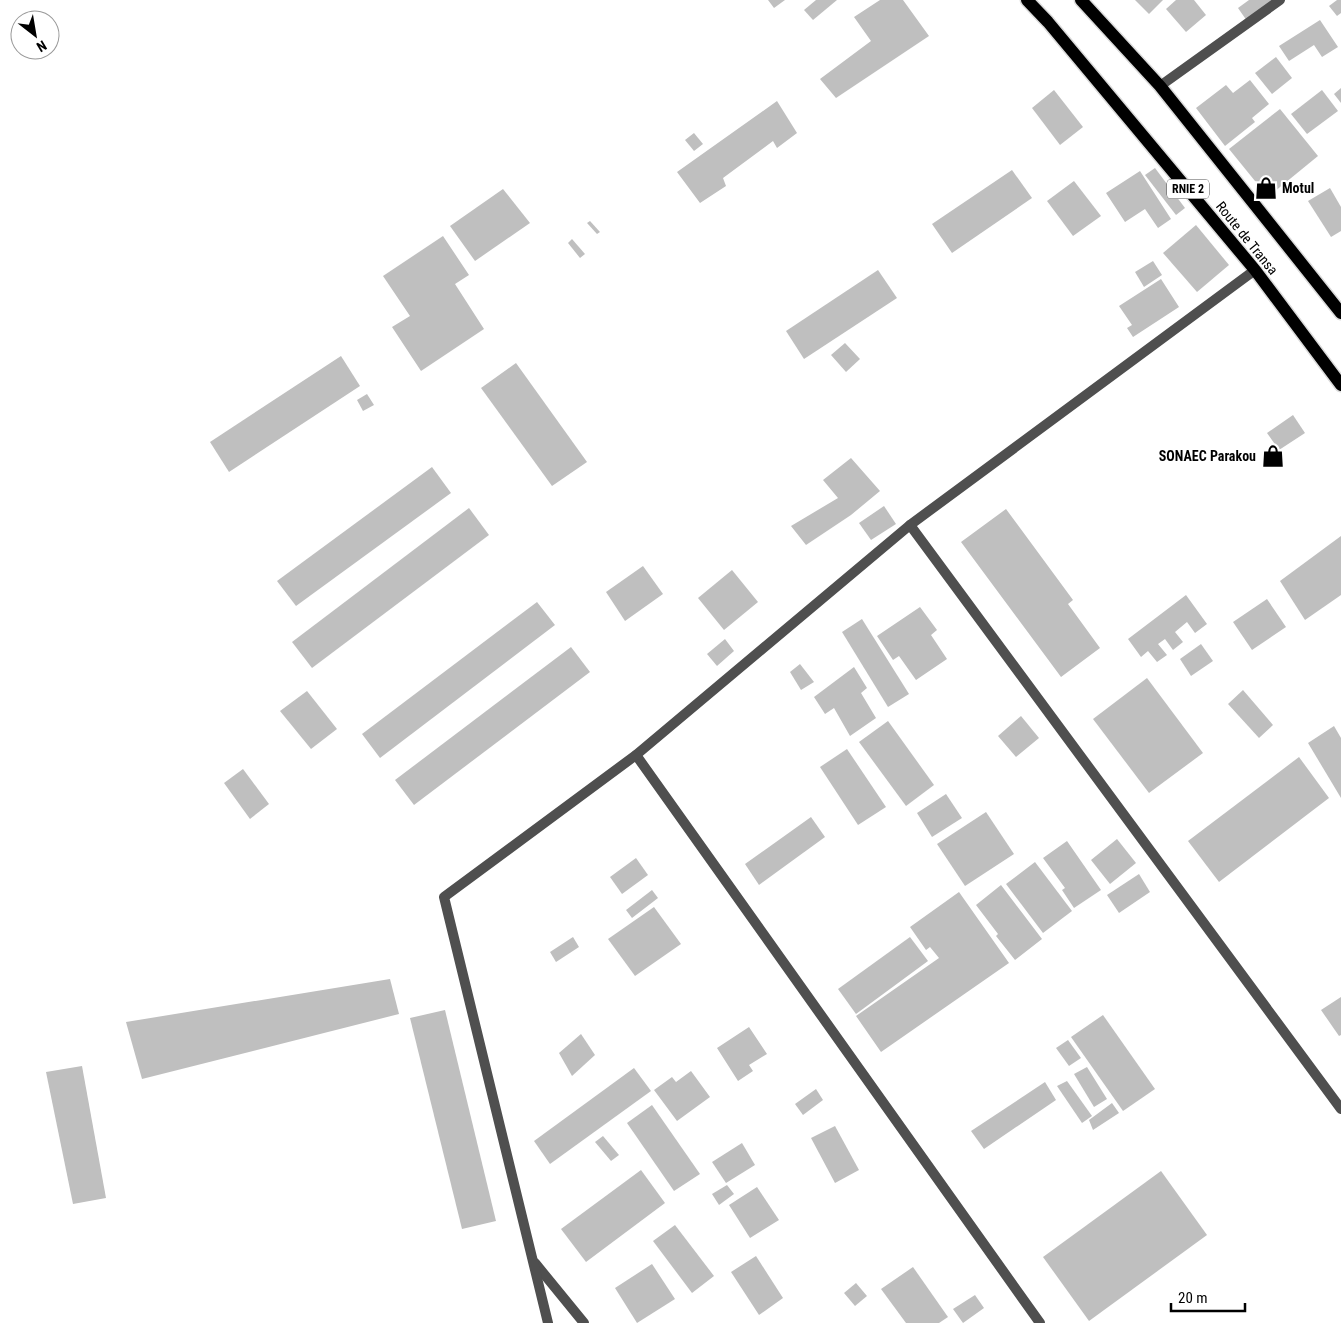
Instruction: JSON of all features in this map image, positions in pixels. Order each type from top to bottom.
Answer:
[{"type":"main road","name":"Route de Transa","points":[[1027,0],[1048,22],[1255,270],[1341,385]]},
{"type":"main road","name":"Route de Transa","points":[[1082,0],[1160,86],[1341,313]]},
{"type":"street","points":[[1160,86],[1280,0]]},
{"type":"street","points":[[548,1323],[444,897],[636,755],[910,525],[1255,270]]},
{"type":"street","points":[[910,525],[1341,1109]]},
{"type":"street","points":[[636,755],[1040,1323]]},
{"type":"street","points":[[533,1260],[584,1323]]},
{"type":"building","points":[[768,0],[785,0],[774,8]]},
{"type":"building","points":[[816,0],[837,0],[813,20],[804,10]]},
{"type":"building","points":[[880,0],[903,0],[929,36],[836,98],[820,79],[871,41],[854,17]]},
{"type":"building","points":[[1135,0],[1163,0],[1149,14]]},
{"type":"building","points":[[1176,0],[1194,0],[1206,15],[1186,32],[1166,9]]},
{"type":"building","points":[[1249,0],[1277,0],[1247,21],[1238,8]]},
{"type":"building","points":[[1337,0],[1341,0],[1341,13],[1337,16],[1329,6]]},
{"type":"building","points":[[1320,20],[1338,47],[1322,57],[1314,45],[1289,61],[1279,46]]},
{"type":"building","points":[[1276,57],[1292,78],[1272,94],[1255,73]]},
{"type":"building","points":[[1250,80],[1269,104],[1252,118],[1255,122],[1225,146],[1196,108],[1226,85],[1233,93]]},
{"type":"building","points":[[1341,88],[1341,103],[1334,94]]},
{"type":"building","points":[[1054,90],[1083,127],[1060,145],[1032,108]]},
{"type":"building","points":[[1322,90],[1338,111],[1307,134],[1291,114]]},
{"type":"building","points":[[777,101],[797,133],[777,148],[773,141],[723,178],[726,186],[700,203],[677,172]]},
{"type":"building","points":[[1280,109],[1318,156],[1268,197],[1229,149]]},
{"type":"building","points":[[694,133],[703,144],[694,151],[685,140]]},
{"type":"building","points":[[1155,168],[1185,208],[1176,215],[1145,175]]},
{"type":"building","points":[[1012,170],[1032,198],[952,253],[932,224]]},
{"type":"building","points":[[1140,171],[1171,219],[1158,228],[1145,209],[1125,222],[1106,193]]},
{"type":"building","points":[[1074,181],[1101,216],[1073,236],[1047,201]]},
{"type":"building","points":[[1330,188],[1341,207],[1341,231],[1331,237],[1308,201]]},
{"type":"building","points":[[503,189],[530,223],[475,261],[450,226]]},
{"type":"building","points":[[590,221],[600,232],[597,234],[587,223]]},
{"type":"building","points":[[1196,225],[1229,265],[1197,292],[1163,253]]},
{"type":"building","points":[[443,236],[469,275],[455,284],[484,329],[421,371],[392,327],[410,316],[383,276]]},
{"type":"building","points":[[572,239],[585,254],[580,258],[568,243]]},
{"type":"building","points":[[1153,261],[1162,275],[1144,287],[1135,272]]},
{"type":"building","points":[[878,270],[897,298],[804,359],[786,331]]},
{"type":"building","points":[[1161,279],[1179,307],[1133,337],[1127,328],[1132,325],[1119,306]]},
{"type":"building","points":[[845,343],[860,359],[846,372],[831,355]]},
{"type":"building","points":[[341,356],[360,386],[229,472],[210,442]]},
{"type":"building","points":[[516,363],[587,462],[552,486],[481,388]]},
{"type":"building","points":[[367,394],[374,405],[363,411],[357,400]]},
{"type":"building","points":[[1293,415],[1305,433],[1279,450],[1267,433]]},
{"type":"building","points":[[851,458],[880,491],[851,515],[806,545],[791,526],[838,498],[823,480]]},
{"type":"building","points":[[432,467],[451,493],[296,606],[277,581]]},
{"type":"building","points":[[884,506],[896,524],[871,540],[859,523]]},
{"type":"building","points":[[469,508],[489,535],[312,668],[292,642]]},
{"type":"building","points":[[1006,509],[1073,600],[1068,604],[1100,648],[1061,677],[961,542]]},
{"type":"building","points":[[1341,536],[1341,595],[1305,620],[1280,581]]},
{"type":"building","points":[[643,566],[663,594],[625,621],[606,592]]},
{"type":"building","points":[[732,570],[758,602],[724,630],[698,598]]},
{"type":"building","points":[[1186,595],[1207,624],[1195,633],[1187,622],[1175,632],[1183,642],[1173,650],[1165,639],[1158,644],[1167,655],[1157,662],[1148,651],[1141,657],[1128,639]]},
{"type":"building","points":[[1267,599],[1286,627],[1252,650],[1233,622]]},
{"type":"building","points":[[537,602],[555,625],[380,758],[362,734]]},
{"type":"building","points":[[920,607],[937,630],[931,635],[947,659],[916,680],[899,656],[893,660],[877,636]]},
{"type":"building","points":[[862,619],[909,694],[888,707],[842,632]]},
{"type":"building","points":[[725,639],[734,651],[717,666],[707,654]]},
{"type":"building","points":[[1201,644],[1213,661],[1191,676],[1180,659]]},
{"type":"building","points":[[571,647],[590,672],[414,805],[395,780]]},
{"type":"building","points":[[800,664],[814,682],[801,690],[790,672]]},
{"type":"building","points":[[854,667],[867,688],[861,693],[876,718],[850,736],[834,708],[825,714],[814,697]]},
{"type":"building","points":[[1147,678],[1203,753],[1149,793],[1093,719]]},
{"type":"building","points":[[1243,690],[1273,725],[1259,738],[1228,704]]},
{"type":"building","points":[[307,691],[337,729],[311,749],[280,711]]},
{"type":"building","points":[[1021,716],[1039,738],[1016,757],[998,736]]},
{"type":"building","points":[[888,721],[934,785],[906,806],[859,742]]},
{"type":"building","points":[[1334,726],[1341,738],[1341,798],[1308,743]]},
{"type":"building","points":[[847,749],[886,807],[858,825],[820,767]]},
{"type":"building","points":[[1299,757],[1329,798],[1219,882],[1188,841]]},
{"type":"building","points":[[243,769],[269,804],[250,819],[224,783]]},
{"type":"building","points":[[946,794],[962,818],[932,837],[917,813]]},
{"type":"building","points":[[986,812],[1014,854],[965,886],[937,844]]},
{"type":"building","points":[[811,817],[825,837],[759,885],[745,864]]},
{"type":"building","points":[[1117,839],[1136,863],[1110,884],[1091,860]]},
{"type":"building","points":[[1067,841],[1101,890],[1074,908],[1062,890],[1065,888],[1043,858]]},
{"type":"building","points":[[636,858],[648,875],[622,894],[610,877]]},
{"type":"building","points":[[1035,862],[1072,911],[1043,933],[1006,884]]},
{"type":"building","points":[[1139,874],[1150,892],[1119,913],[1107,895]]},
{"type":"building","points":[[1001,885],[1042,939],[1015,960],[996,936],[998,934],[976,905]]},
{"type":"building","points":[[652,890],[658,898],[632,918],[626,910]]},
{"type":"building","points":[[959,892],[1009,963],[881,1052],[856,1016],[939,958],[930,947],[926,950],[910,927]]},
{"type":"building","points":[[654,907],[681,944],[635,976],[608,939]]},
{"type":"building","points":[[573,937],[579,947],[556,962],[550,952]]},
{"type":"building","points":[[910,937],[928,961],[856,1014],[838,989]]},
{"type":"building","points":[[390,979],[399,1014],[142,1079],[126,1022]]},
{"type":"building","points":[[1341,997],[1341,1035],[1339,1036],[1321,1010]]},
{"type":"building","points":[[445,1010],[496,1221],[462,1229],[410,1018]]},
{"type":"building","points":[[1103,1015],[1155,1089],[1123,1111],[1071,1037]]},
{"type":"building","points":[[749,1027],[767,1054],[749,1065],[753,1071],[738,1081],[717,1048]]},
{"type":"building","points":[[581,1034],[595,1055],[572,1076],[559,1053]]},
{"type":"building","points":[[1068,1040],[1081,1058],[1069,1066],[1056,1048]]},
{"type":"building","points":[[82,1066],[106,1198],[73,1204],[46,1072]]},
{"type":"building","points":[[1087,1067],[1107,1099],[1094,1107],[1074,1074]]},
{"type":"building","points":[[634,1068],[651,1091],[550,1164],[534,1141]]},
{"type":"building","points":[[691,1071],[710,1097],[677,1121],[654,1090],[672,1077],[676,1082]]},
{"type":"building","points":[[1067,1081],[1092,1116],[1082,1123],[1057,1086]]},
{"type":"building","points":[[1045,1082],[1056,1100],[984,1149],[971,1131]]},
{"type":"building","points":[[816,1089],[823,1100],[803,1115],[795,1104]]},
{"type":"building","points":[[1112,1103],[1119,1113],[1093,1130],[1089,1120]]},
{"type":"building","points":[[652,1105],[700,1174],[674,1191],[627,1123]]},
{"type":"building","points":[[835,1126],[859,1170],[835,1183],[811,1138]]},
{"type":"building","points":[[603,1136],[619,1155],[611,1161],[595,1142]]},
{"type":"building","points":[[742,1143],[755,1165],[726,1183],[712,1162]]},
{"type":"building","points":[[641,1170],[665,1203],[586,1262],[561,1229]]},
{"type":"building","points":[[1161,1171],[1207,1235],[1089,1321],[1043,1257]]},
{"type":"building","points":[[727,1185],[734,1194],[719,1205],[712,1194]]},
{"type":"building","points":[[757,1187],[779,1220],[750,1238],[729,1205]]},
{"type":"building","points":[[675,1225],[714,1276],[692,1293],[653,1241]]},
{"type":"building","points":[[756,1256],[783,1298],[759,1315],[731,1272]]},
{"type":"building","points":[[652,1264],[675,1299],[637,1323],[615,1288]]},
{"type":"building","points":[[913,1267],[948,1317],[939,1323],[906,1323],[881,1289]]},
{"type":"building","points":[[856,1283],[867,1296],[855,1306],[844,1293]]},
{"type":"building","points":[[975,1295],[984,1308],[963,1323],[953,1309]]},
{"type":"place","name":"Motul","points":[[1266,188]]},
{"type":"place","name":"SONAEC Parakou","points":[[1273,456]]}]
